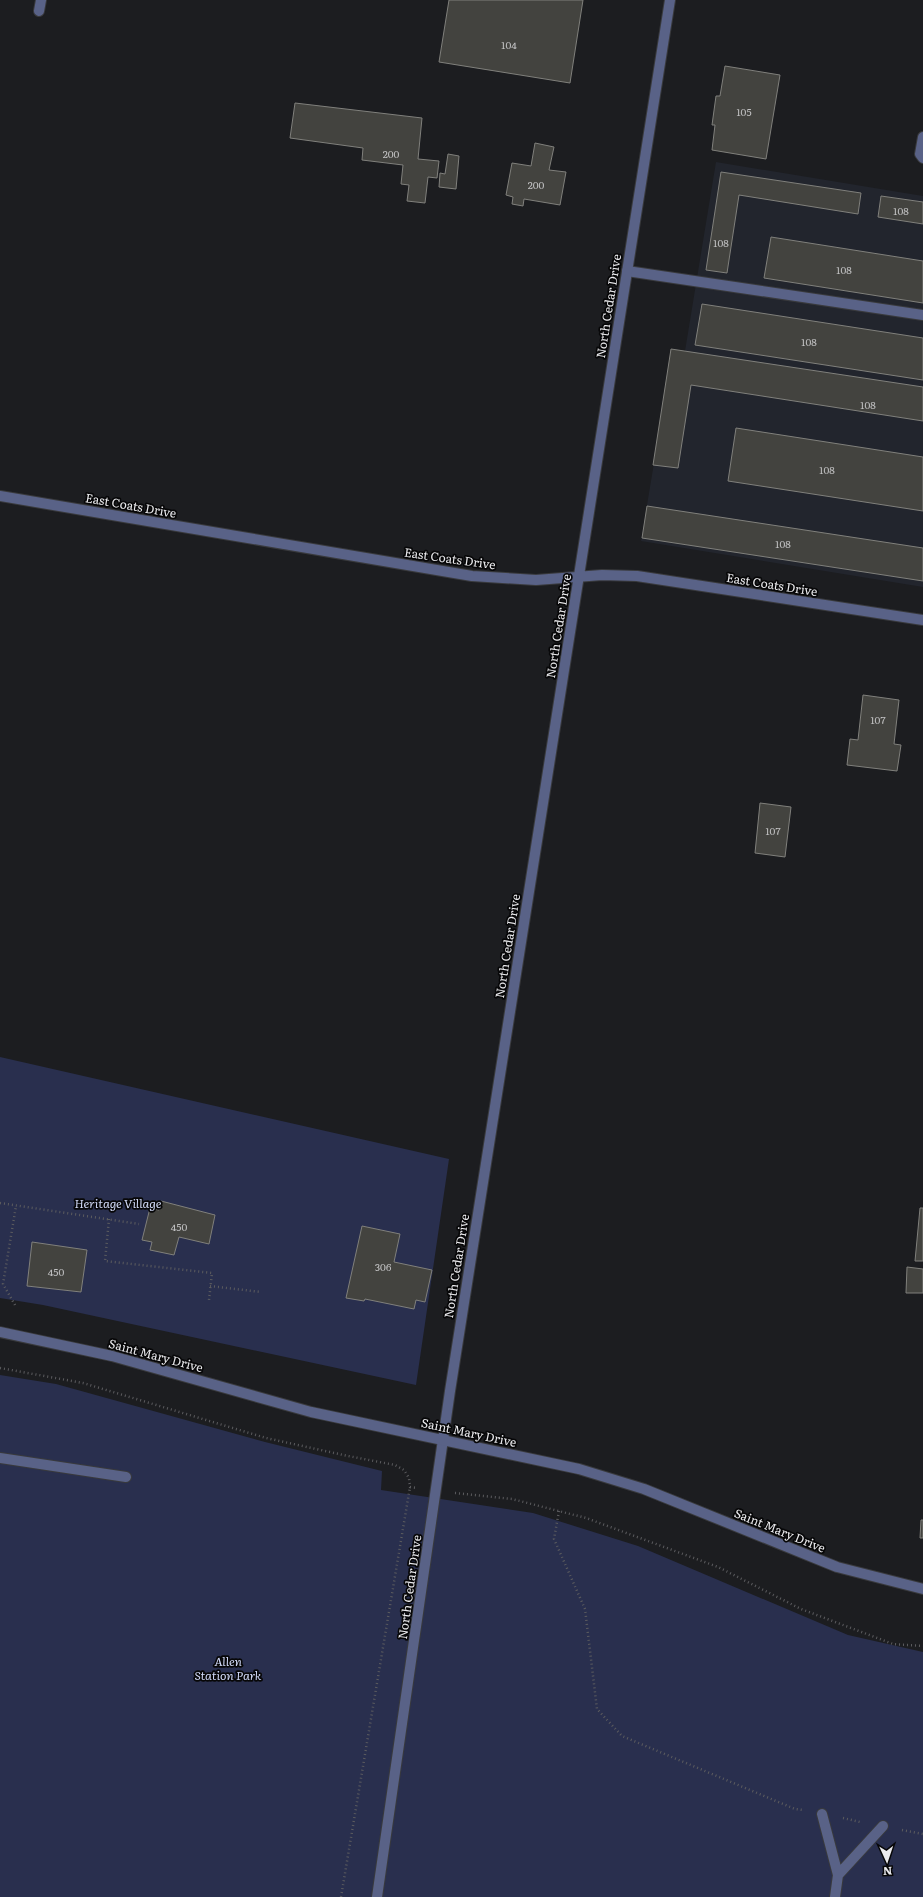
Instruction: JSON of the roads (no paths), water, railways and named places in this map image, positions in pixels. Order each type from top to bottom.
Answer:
[{"type":"street","points":[[39,11],[41,0]]},
{"type":"street","name":"North Cedar Drive","points":[[377,1897],[443,1439],[670,0]]},
{"type":"street","points":[[923,137],[920,154],[923,158]]},
{"type":"street","points":[[627,271],[923,315]]},
{"type":"street","name":"East Coats Drive","points":[[0,496],[472,576],[536,580],[602,575],[637,576],[923,620]]},
{"type":"street","name":"Saint Mary Drive","points":[[0,1332],[48,1341],[112,1356],[311,1412],[579,1468],[651,1492],[838,1567],[923,1590]]},
{"type":"street","points":[[0,1458],[126,1477]]},
{"type":"street","points":[[822,1814],[838,1875],[835,1897]]},
{"type":"street","points":[[838,1875],[883,1826]]},
{"type":"park label","name":"Heritage Village","points":[[118,1203]]},
{"type":"park label","name":"Allen Station Park","points":[[228,1668]]}]
